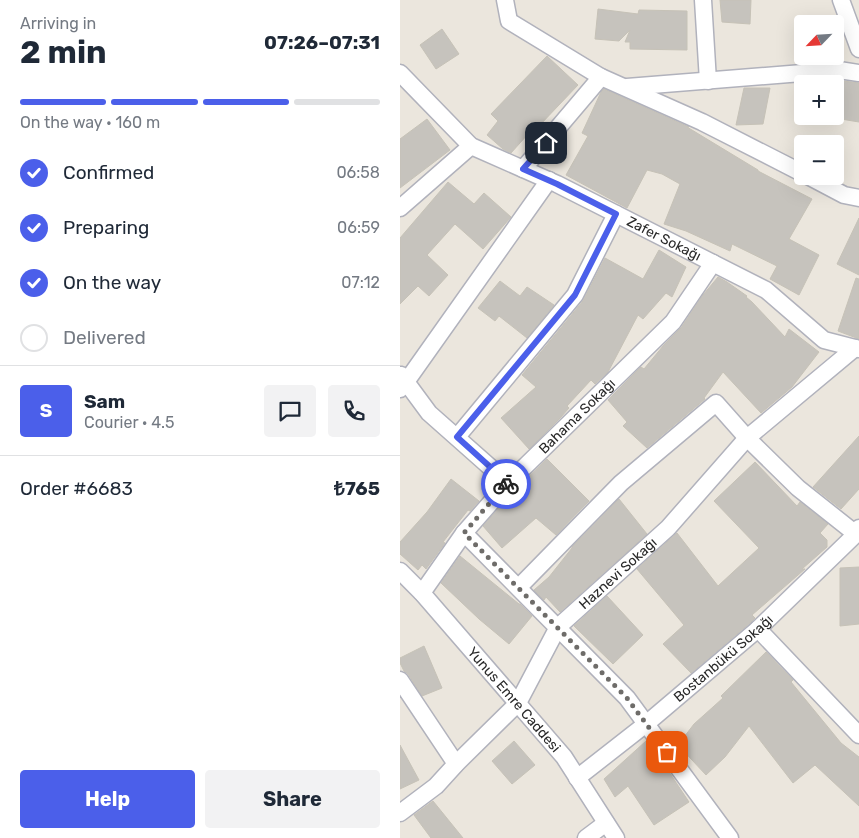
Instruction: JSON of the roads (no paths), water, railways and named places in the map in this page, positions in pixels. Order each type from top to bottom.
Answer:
[{"type":"street","points":[[505,0],[509,21],[601,77],[702,122],[794,169]]},
{"type":"street","points":[[703,0],[708,80]]},
{"type":"street","points":[[841,0],[859,48]]},
{"type":"street","points":[[624,87],[839,70],[859,73]]},
{"type":"street","name":"Zafer Sokağı","points":[[400,73],[471,146],[549,180],[766,290],[824,340],[857,349]]},
{"type":"street","points":[[523,169],[601,77]]},
{"type":"street","points":[[400,208],[471,146]]},
{"type":"street","points":[[508,483],[430,413],[402,381],[549,180]]},
{"type":"street","points":[[825,185],[844,195],[859,198]]},
{"type":"street","points":[[457,437],[575,295],[616,214]]},
{"type":"street","name":"Bahama Sokağı","points":[[422,593],[464,533],[508,483],[673,322],[713,263]]},
{"type":"street","name":"Haznevi Sokağı","points":[[400,813],[436,786],[518,704],[558,627],[668,528],[746,438],[857,349]]},
{"type":"street","points":[[518,587],[621,483],[716,403],[746,438],[798,488],[858,532]]},
{"type":"street","name":"Bostanbükü Sokağı","points":[[577,778],[646,724],[758,629],[858,532]]},
{"type":"street","points":[[464,533],[627,698],[730,838]]},
{"type":"street","name":"Yunus Emre Caddesi","points":[[400,571],[422,593],[564,757],[616,838]]},
{"type":"street","points":[[758,629],[859,735]]},
{"type":"street","points":[[400,680],[456,764]]},
{"type":"street","points":[[586,838],[606,823]]}]
